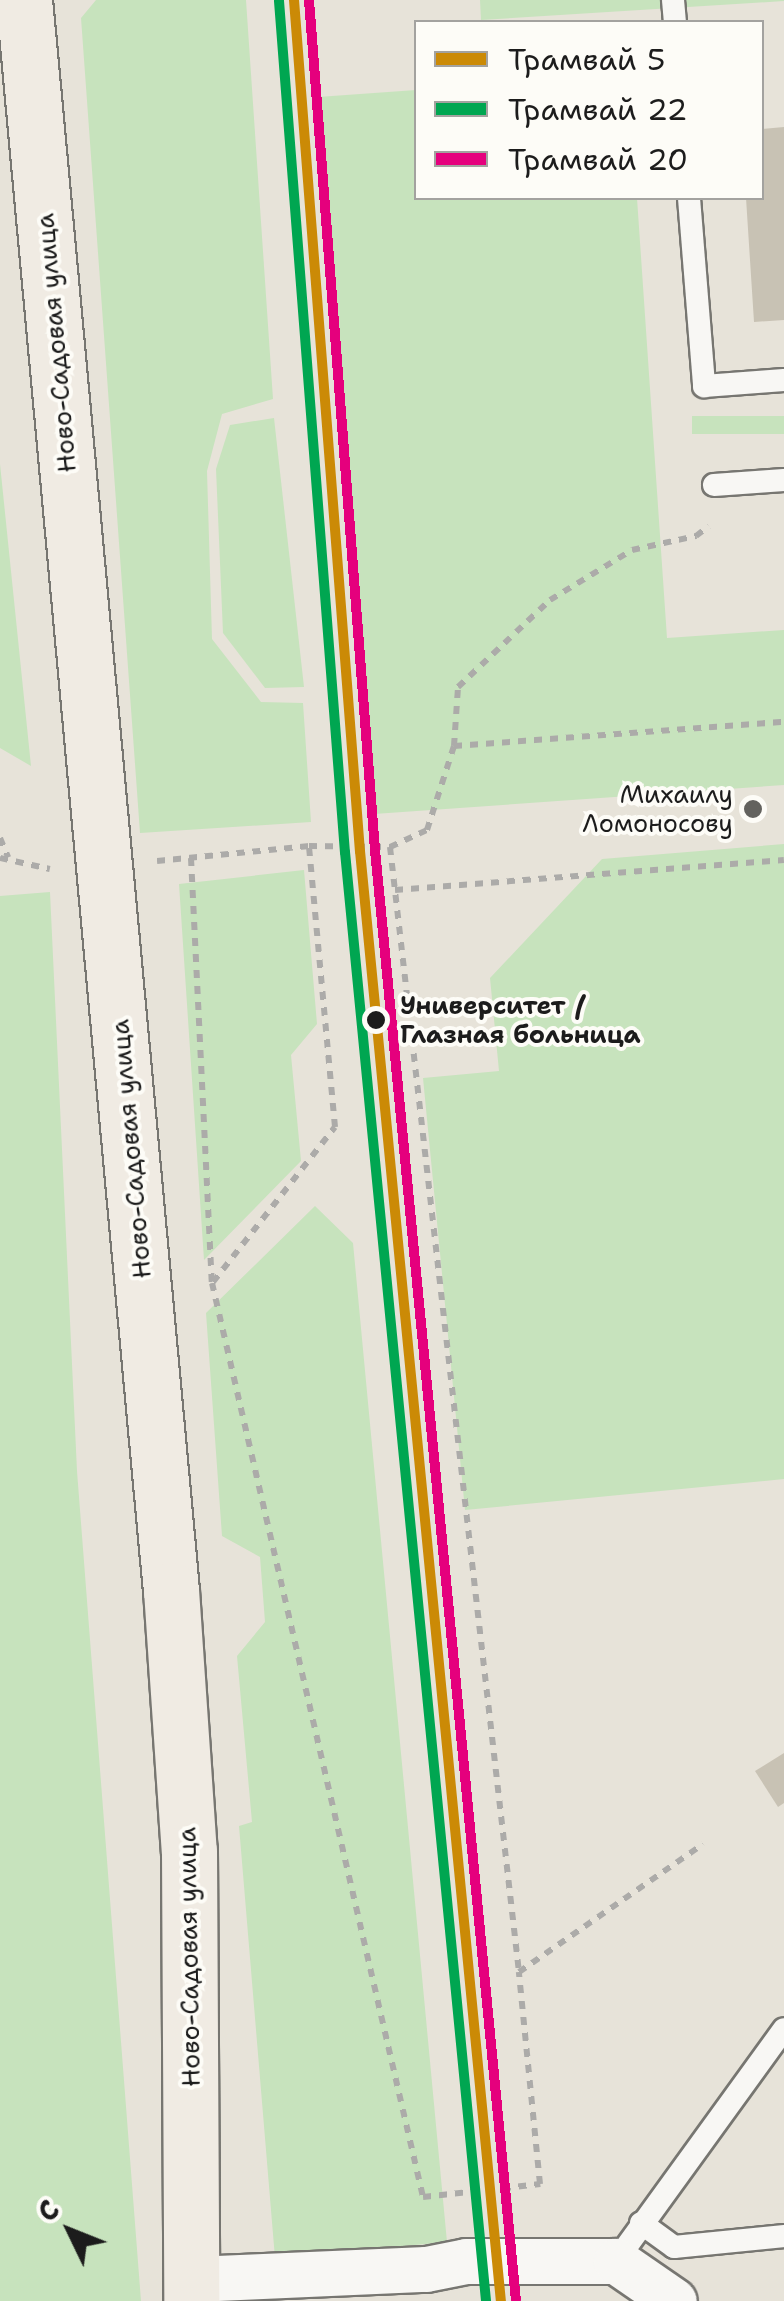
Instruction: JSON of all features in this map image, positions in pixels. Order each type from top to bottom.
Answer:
[{"type":"main road","name":"Ново-Садовая улица","points":[[24,0],[189,1851],[192,2290]]},
{"type":"street","points":[[192,2290],[426,2269],[466,2260],[616,2261],[674,2301]]},
{"type":"lane","points":[[689,200],[704,386],[784,380]]},
{"type":"lane","points":[[714,486],[775,481]]},
{"type":"lane","points":[[616,2261],[784,2029]]},
{"type":"lane","points":[[641,2223],[674,2247],[784,2236]]},
{"type":"path","points":[[0,838],[4,858],[36,870],[309,846],[390,847],[426,830],[454,746],[458,687],[550,600],[632,550],[696,536],[775,481]]},
{"type":"path","points":[[454,746],[784,722]]},
{"type":"path","points":[[212,1284],[334,1127],[309,846]]},
{"type":"path","points":[[191,858],[212,1284],[422,2198],[488,2185],[540,2184],[390,847]]},
{"type":"path","points":[[395,890],[784,860]]},
{"type":"path","points":[[519,1972],[703,1844]]},
{"type":"green space","points":[[96,0],[246,0],[273,399],[222,414],[207,471],[212,639],[261,702],[303,703],[311,822],[140,833],[81,18]]},
{"type":"green space","points":[[480,0],[784,0],[784,1],[481,20]]},
{"type":"green space","points":[[414,90],[414,200],[637,200],[667,638],[784,630],[784,785],[374,814],[318,97]]},
{"type":"green space","points":[[692,416],[784,416],[784,434],[692,434]]},
{"type":"green space","points":[[274,418],[304,687],[265,688],[223,633],[216,469],[230,425]]},
{"type":"green space","points":[[0,464],[31,766],[0,748]]},
{"type":"green space","points":[[784,844],[784,1479],[465,1510],[423,1078],[499,1071],[490,978],[602,859]]},
{"type":"green space","points":[[304,870],[317,1024],[291,1055],[301,1161],[204,1260],[179,884]]},
{"type":"green space","points":[[50,892],[77,1471],[141,2301],[0,2301],[0,896]]},
{"type":"green space","points":[[315,1206],[353,1243],[447,2242],[275,2258],[239,1826],[252,1822],[237,1656],[265,1622],[260,1557],[222,1536],[206,1313]]},
{"type":"building","points":[[784,127],[784,320],[754,322],[746,200],[764,200],[764,129]]},
{"type":"building","points":[[784,1753],[784,1803],[778,1807],[755,1771]]},
{"type":"tram line","name":"5","points":[[294,0],[360,851],[501,2301]]},
{"type":"tram line","name":"20","points":[[309,0],[375,850],[516,2300]]},
{"type":"tram line","name":"22","points":[[279,1],[345,852],[486,2301]]},
{"type":"place","name":"Михаилу Ломоносову","points":[[753,809]]},
{"type":"place","name":"Университет / Глазная больница","points":[[376,1020]]}]
